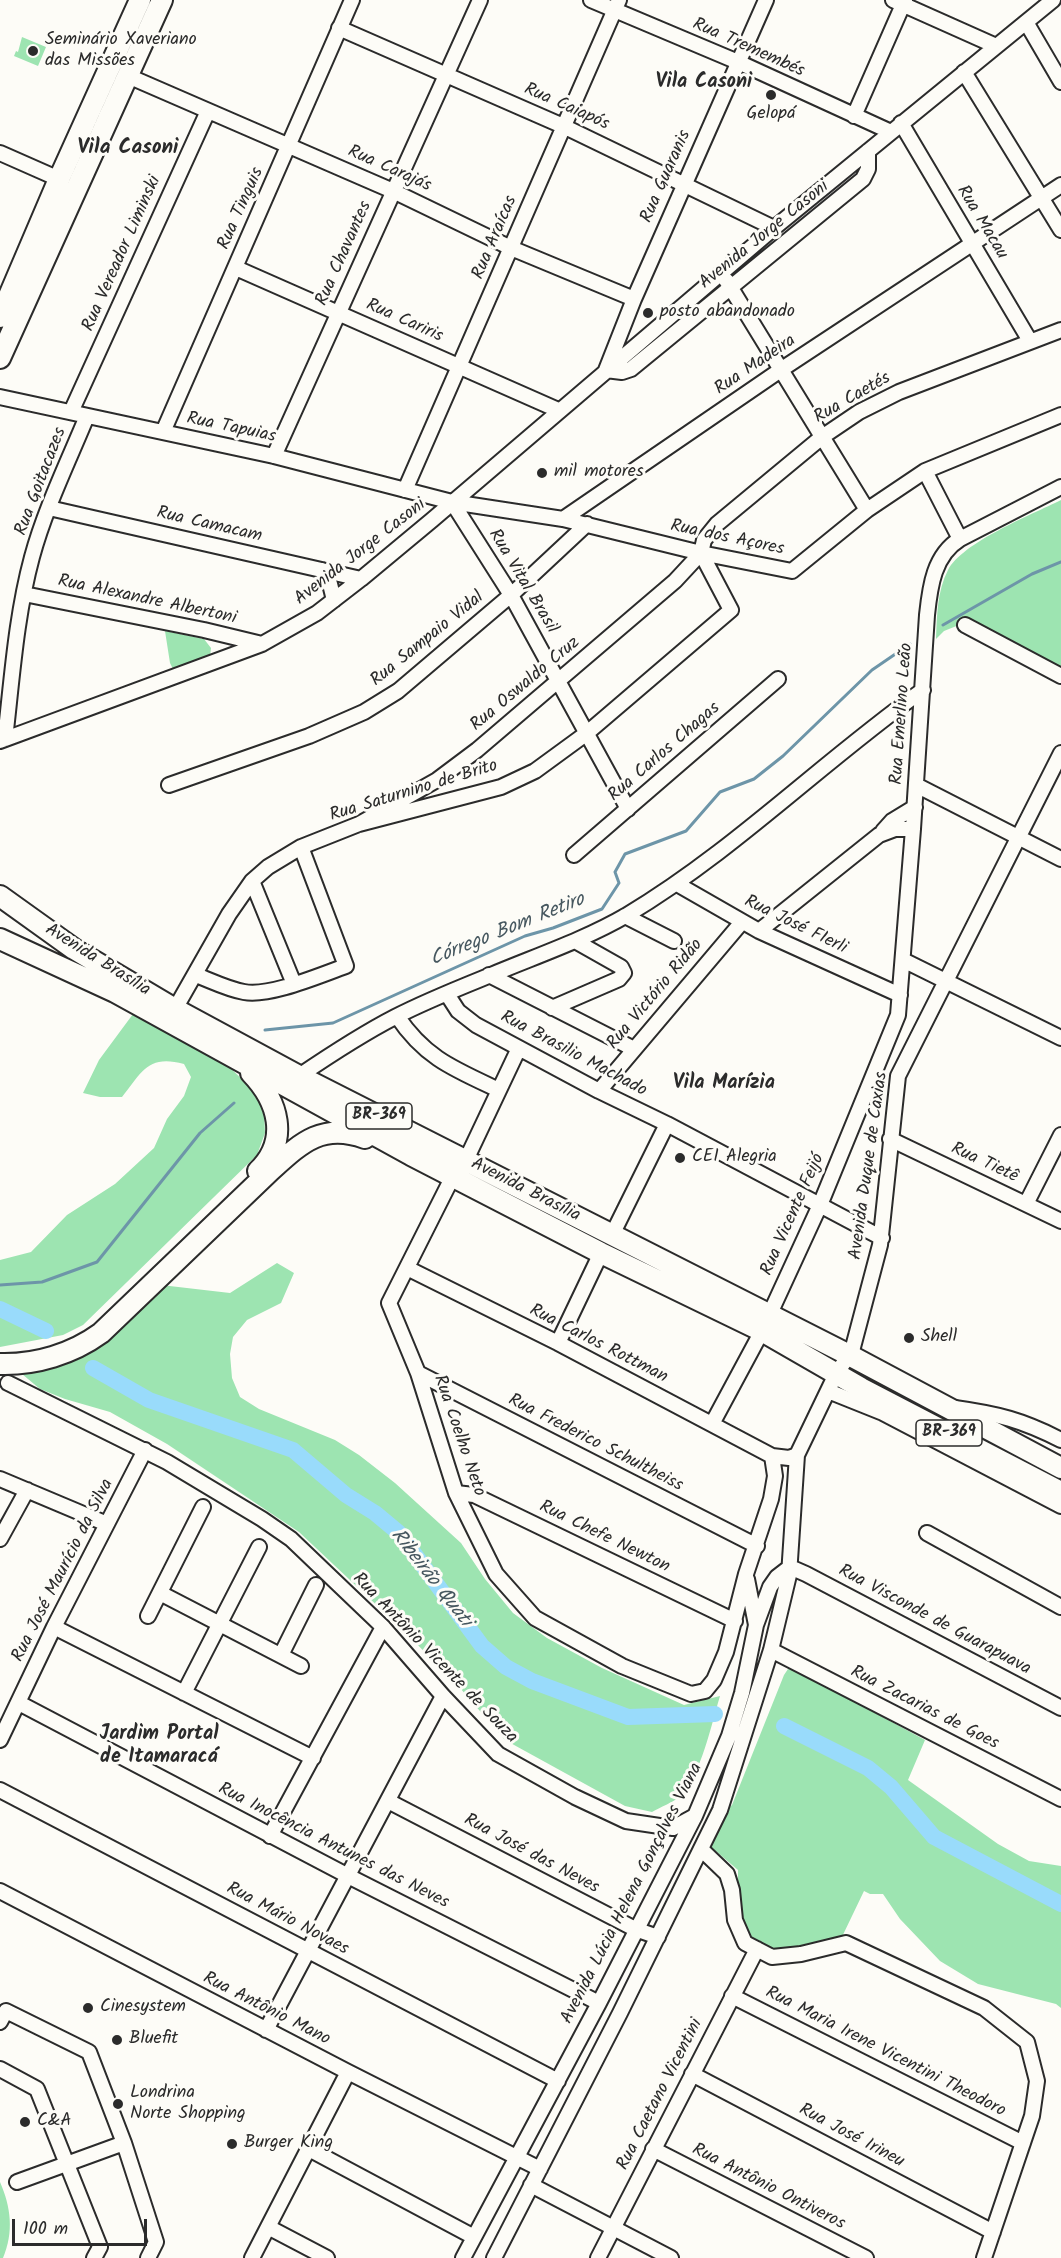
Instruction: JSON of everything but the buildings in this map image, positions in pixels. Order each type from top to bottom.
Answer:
[{"type":"highway","points":[[0,317],[140,0]]},
{"type":"highway","points":[[0,358],[162,0]]},
{"type":"highway","name":"Avenida Brasília","points":[[0,896],[74,949],[175,1009],[299,1076],[612,1235],[766,1323],[832,1383],[861,1388],[1061,1492]]},
{"type":"highway","name":"Avenida Brasília","points":[[0,939],[115,992],[411,1155],[601,1253],[766,1323],[849,1355],[1061,1468]]},
{"type":"highway","points":[[0,1355],[48,1348],[93,1329],[106,1320],[262,1167],[273,1151],[278,1121],[275,1107],[266,1091],[241,1062]]},
{"type":"highway","points":[[0,1364],[18,1364],[48,1358],[71,1350],[110,1326],[269,1172],[297,1147],[311,1138],[326,1132],[344,1132],[411,1155]]},
{"type":"highway","points":[[861,1388],[883,1413]]},
{"type":"street","name":"Rua Tinguis","points":[[163,432],[352,0]]},
{"type":"street","name":"Rua Chavantes","points":[[274,456],[480,0]]},
{"type":"street","name":"Rua Tremembés","points":[[591,0],[617,5],[854,116],[896,128]]},
{"type":"street","name":"Rua Guaranis","points":[[606,370],[634,298],[766,0]]},
{"type":"street","name":"Avenida Jorge Casoni","points":[[3,740],[262,644],[297,625],[334,600],[432,520],[558,410],[774,228],[1053,0]]},
{"type":"street","points":[[854,116],[900,2],[996,46]]},
{"type":"street","name":"Rua Araícas","points":[[410,491],[459,366],[617,5]]},
{"type":"street","points":[[1026,22],[1061,82]]},
{"type":"street","name":"Rua Caiapós","points":[[339,28],[563,126],[774,228]]},
{"type":"street","points":[[964,72],[1061,230]]},
{"type":"street","name":"Rua Carajás","points":[[128,76],[393,191],[511,248],[634,298]]},
{"type":"street","name":"Rua Vereador Liminski","points":[[71,412],[208,111]]},
{"type":"street","name":"Rua Macau","points":[[896,128],[972,243],[1030,341]]},
{"type":"street","name":"Avenida Jorge Casoni","points":[[606,370],[622,372],[631,369],[863,179],[868,169],[868,151]]},
{"type":"street","points":[[0,153],[59,179]]},
{"type":"street","name":"Rua Madeira","points":[[563,519],[782,369],[1061,185]]},
{"type":"street","name":"Rua Cariris","points":[[236,268],[558,410]]},
{"type":"street","points":[[721,273],[867,510]]},
{"type":"street","name":"Rua Caetés","points":[[701,553],[704,540],[717,524],[822,437],[859,412],[899,392],[1061,330]]},
{"type":"street","name":"Rua Tapuias","points":[[0,397],[274,456],[452,502]]},
{"type":"street","name":"Rua dos Açores","points":[[452,502],[563,519],[701,553],[792,571],[867,510],[926,471],[1061,415]]},
{"type":"street","name":"Rua Goitacazes","points":[[3,740],[24,594],[32,559],[49,508],[87,416]]},
{"type":"street","points":[[926,471],[960,539]]},
{"type":"street","points":[[476,481],[471,505],[477,540]]},
{"type":"street","name":"Rua Emerlino Leão","points":[[898,1015],[929,591],[939,561],[949,546],[1061,487]]},
{"type":"street","points":[[410,491],[429,504],[432,509],[432,520],[447,514],[461,516]]},
{"type":"street","name":"Rua Vital Brasil","points":[[452,502],[511,595],[628,809]]},
{"type":"street","name":"Rua Camacam","points":[[49,508],[361,579]]},
{"type":"street","name":"Rua Sampaio Vidal","points":[[169,785],[309,736],[364,712],[398,691],[511,595],[587,524]]},
{"type":"street","name":"Rua Oswaldo Cruz","points":[[359,824],[437,780],[477,750],[675,581],[701,553]]},
{"type":"street","name":"Rua Saturnino de Brito","points":[[175,1009],[229,914],[252,881],[268,867],[302,847],[359,824],[501,787],[535,771],[587,733],[731,610],[701,553]]},
{"type":"street","points":[[322,570],[330,584],[334,600]]},
{"type":"street","name":"Rua Alexandre Albertoni","points":[[24,594],[262,644]]},
{"type":"street","points":[[965,625],[1061,676]]},
{"type":"street","name":"Rua Carlos Chagas","points":[[574,855],[778,680]]},
{"type":"street","points":[[299,1076],[397,1016],[489,975],[575,941],[625,916],[677,884],[736,840],[889,714],[923,690]]},
{"type":"street","points":[[889,714],[907,712],[921,714]]},
{"type":"street","name":"Avenida Duque de Caxias","points":[[790,1567],[796,1455],[832,1383],[852,1351],[882,1238],[898,1076],[1061,753]]},
{"type":"street","points":[[916,785],[1061,859]]},
{"type":"street","points":[[759,931],[879,836],[892,821],[915,807]]},
{"type":"street","points":[[879,836],[895,829],[913,829]]},
{"type":"street","points":[[196,975],[246,993],[268,992],[346,966],[302,847]]},
{"type":"street","points":[[252,881],[294,984]]},
{"type":"street","name":"Rua José FIerli","points":[[677,884],[759,931],[900,995]]},
{"type":"street","points":[[625,916],[674,941]]},
{"type":"street","name":"Rua Victório Ridão","points":[[599,1092],[742,922]]},
{"type":"street","points":[[552,1008],[619,979],[624,973],[621,967],[575,941]]},
{"type":"street","points":[[903,960],[1061,1038]]},
{"type":"street","points":[[489,975],[634,1049]]},
{"type":"street","name":"Rua Brasilio Machado","points":[[447,994],[467,1019],[599,1092],[668,1124],[882,1238]]},
{"type":"street","points":[[898,1015],[923,1025]]},
{"type":"street","name":"Rua Vicente Feijó","points":[[712,1424],[766,1323],[820,1205],[898,1015]]},
{"type":"street","points":[[397,1016],[411,1037],[426,1051],[446,1064],[499,1090]]},
{"type":"street","points":[[466,1160],[519,1048]]},
{"type":"street","points":[[875,1073],[898,1076]]},
{"type":"street","points":[[612,1235],[668,1124]]},
{"type":"street","points":[[1026,1204],[1061,1135]]},
{"type":"street","name":"Rua Tietê","points":[[890,1139],[1061,1221]]},
{"type":"street","name":"Rua Coelho Neto","points":[[453,1176],[389,1303],[418,1373],[456,1492],[496,1574],[535,1618],[622,1666],[691,1694],[705,1690],[714,1680],[735,1621]]},
{"type":"street","points":[[558,1343],[601,1253]]},
{"type":"street","name":"Rua Carlos Rottman","points":[[407,1268],[558,1343],[772,1456]]},
{"type":"street","name":"Rua Frederico Schultheiss","points":[[418,1373],[757,1546]]},
{"type":"street","name":"Rua Antônio Vicente de Souza","points":[[8,1383],[146,1450],[262,1519],[291,1539],[383,1627],[443,1696],[498,1754],[575,1797],[626,1821],[673,1828],[695,1816]]},
{"type":"street","points":[[832,1383],[883,1413],[1061,1506]]},
{"type":"street","points":[[943,1406],[996,1414],[1030,1424],[1061,1440]]},
{"type":"street","name":"Rua José Maurício da Silva","points":[[0,1740],[54,1627],[146,1450]]},
{"type":"street","points":[[735,1621],[771,1499],[775,1476],[772,1456],[789,1458],[796,1455]]},
{"type":"street","points":[[0,1479],[107,1524]]},
{"type":"street","points":[[0,1539],[27,1490]]},
{"type":"street","name":"Rua Chefe Newton","points":[[456,1492],[474,1495],[735,1621]]},
{"type":"street","points":[[148,1616],[203,1507]]},
{"type":"street","points":[[927,1533],[1061,1607]]},
{"type":"street","points":[[184,1693],[259,1547]]},
{"type":"street","name":"Avenida Lúcia Helena Gonçalves Viana","points":[[463,2258],[599,2003],[695,1816],[724,1751],[742,1693],[756,1625],[770,1587],[777,1577],[790,1567]]},
{"type":"street","name":"Avenida Lúcia Helena Gonçalves Viana","points":[[494,2258],[720,1810],[771,1650],[790,1567]]},
{"type":"street","name":"Rua Visconde de Guarapuava","points":[[790,1567],[1061,1708]]},
{"type":"street","points":[[747,1574],[756,1625]]},
{"type":"street","points":[[281,1655],[316,1585]]},
{"type":"street","points":[[160,1593],[301,1666]]},
{"type":"street","points":[[54,1627],[314,1758]]},
{"type":"street","points":[[270,1836],[383,1627]]},
{"type":"street","name":"Rua Zacarias de Goes","points":[[771,1650],[1061,1798]]},
{"type":"street","points":[[266,2030],[443,1696]]},
{"type":"street","name":"Rua Inocência Antunes das Neves","points":[[19,1703],[347,1876],[599,2003]]},
{"type":"street","name":"Rua Mário Novaes","points":[[0,1790],[558,2081]]},
{"type":"street","name":"Rua José das Neves","points":[[388,1801],[635,1929],[658,1936]]},
{"type":"street","points":[[701,1849],[727,1874],[732,1890],[735,1920],[745,1943],[772,1957],[801,1954],[846,1943],[984,2008],[1026,2042],[1037,2081],[1032,2116],[984,2258]]},
{"type":"street","name":"Rua Antônio Mano","points":[[0,1891],[266,2030],[540,2169]]},
{"type":"street","name":"Rua Caetano Vicentini","points":[[598,2258],[758,1949]]},
{"type":"street","name":"Rua Maria Irene Vicentini Theodoro","points":[[732,1996],[1023,2143]]},
{"type":"street","points":[[0,2022],[6,2011],[89,2052],[124,2143],[156,2242],[148,2258]]},
{"type":"street","points":[[0,2069],[37,2089],[100,2247],[94,2258]]},
{"type":"street","points":[[252,2258],[348,2072]]},
{"type":"street","name":"Rua José Irineu","points":[[692,2074],[993,2232]]},
{"type":"street","points":[[17,2182],[124,2143]]},
{"type":"street","points":[[309,2149],[474,2237]]},
{"type":"street","name":"Rua Antônio Ontiveros","points":[[653,2149],[866,2258]]},
{"type":"street","points":[[531,2186],[671,2258]]},
{"type":"street","points":[[268,2227],[327,2258]]},
{"type":"green space","points":[[22,37],[46,47],[38,66],[14,56],[16,51],[18,52]]},
{"type":"green space","points":[[1061,500],[1061,668],[969,621],[944,631],[936,639],[938,604],[944,578],[956,560],[968,549],[999,530]]},
{"type":"green space","points":[[165,631],[204,639],[211,648],[210,657],[174,671],[170,663]]},
{"type":"green space","points":[[133,1014],[217,1055],[252,1089],[264,1110],[265,1133],[257,1155],[83,1325],[63,1335],[0,1347],[0,1260],[31,1252],[67,1215],[115,1184],[154,1148],[167,1119],[184,1096],[191,1077],[184,1064],[162,1061],[147,1067],[122,1097],[100,1097],[83,1093],[99,1060]]},
{"type":"green space","points":[[277,1263],[294,1273],[281,1303],[247,1320],[233,1337],[230,1354],[232,1378],[240,1397],[259,1409],[335,1440],[395,1483],[461,1543],[485,1579],[513,1613],[547,1638],[602,1668],[684,1705],[720,1696],[700,1762],[688,1786],[680,1796],[652,1812],[625,1806],[505,1740],[460,1688],[403,1630],[299,1532],[167,1444],[110,1412],[40,1389],[22,1374],[88,1350],[161,1285],[230,1293]]},
{"type":"green space","points":[[788,1669],[796,1670],[925,1740],[908,1780],[998,1844],[1029,1861],[1061,1866],[1061,2008],[1056,2004],[978,1984],[940,1961],[900,1919],[883,1894],[870,1894],[864,1891],[840,1941],[802,1949],[774,1950],[751,1941],[741,1926],[738,1870],[711,1847],[728,1808],[732,1805]]},
{"type":"green space","points":[[0,2182],[7,2201],[10,2220],[9,2239],[3,2258],[0,2258]]},
{"type":"waterway","name":"Córrego Bom Retiro","points":[[943,625],[1032,574],[1061,562]]},
{"type":"waterway","name":"Córrego Bom Retiro","points":[[265,1030],[333,1023],[525,936],[602,909],[619,883],[615,872],[625,854],[686,831],[720,792],[754,779],[783,756],[872,670],[910,644]]},
{"type":"waterway","name":"Córrego Bom Retiro","points":[[0,1285],[42,1282],[97,1262],[200,1133],[234,1103]]},
{"type":"waterway","name":"Ribeirão Quati","points":[[0,1309],[46,1331]]},
{"type":"waterway","name":"Ribeirão Quati","points":[[93,1368],[149,1400],[293,1450],[346,1495],[375,1513],[399,1533],[482,1646],[506,1667],[532,1681],[628,1717],[715,1714]]},
{"type":"waterway","name":"Ribeirão Quati","points":[[784,1726],[868,1768],[891,1787],[934,1837],[1061,1904]]},
{"type":"place","name":"Seminário Xaveriano das Missões","points":[[33,51]]},
{"type":"place","name":"Gelopá","points":[[771,95]]},
{"type":"place","name":"posto abandonado","points":[[648,313]]},
{"type":"place","name":"mil motores","points":[[542,473]]},
{"type":"place","name":"CEI Alegria","points":[[680,1158]]},
{"type":"place","name":"Shell","points":[[909,1338]]},
{"type":"place","name":"Cinesystem","points":[[88,2008]]},
{"type":"place","name":"Bluefit","points":[[117,2040]]},
{"type":"place","name":"Londrina Norte Shopping","points":[[118,2104]]},
{"type":"place","name":"C&A","points":[[25,2122]]},
{"type":"place","name":"Burger King","points":[[232,2144]]},
{"type":"district","name":"Vila Casoni","points":[[704,84]]},
{"type":"district","name":"Vila Casoni","points":[[128,149]]},
{"type":"district","name":"Vila Marízia","points":[[724,1085]]},
{"type":"district","name":"Jardim Portal de Itamaracá","points":[[159,1748]]}]
